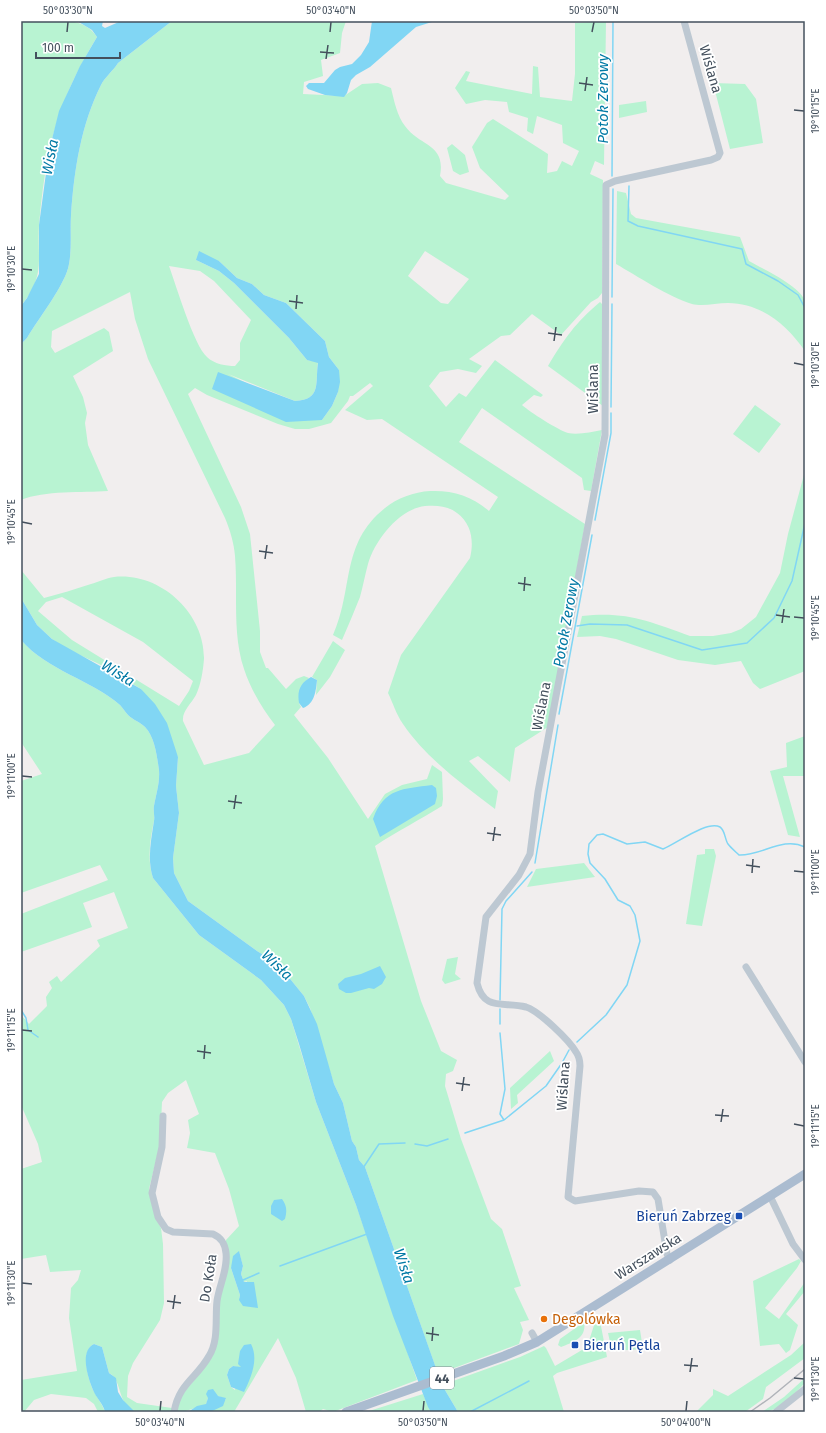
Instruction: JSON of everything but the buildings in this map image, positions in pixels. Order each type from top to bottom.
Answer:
[{"type":"main road","name":"Warszawska","points":[[346,1412],[504,1356],[537,1342],[805,1174]]},
{"type":"street","name":"Wiślana","points":[[670,1260],[667,1254],[656,1195],[653,1192],[640,1191],[574,1201],[568,1197],[580,1066],[576,1051],[534,1011],[526,1007],[491,1003],[480,993],[477,982],[486,917],[519,875],[530,854],[538,792],[604,435],[606,185],[614,181],[711,160],[718,157],[720,153],[684,21]]},
{"type":"street","points":[[746,967],[805,1062]]},
{"type":"street","name":"Do Koła","points":[[164,1116],[160,1158],[152,1193],[158,1217],[166,1229],[172,1232],[213,1234],[219,1237],[222,1240],[226,1253],[217,1301],[213,1346],[209,1356],[179,1394],[174,1412]]},
{"type":"street","points":[[770,1196],[795,1247],[805,1260]]},
{"type":"street","points":[[532,1333],[537,1342]]},
{"type":"street","points":[[776,1412],[805,1389]]},
{"type":"green space","points":[[21,21],[73,21],[90,29],[97,37],[74,79],[57,121],[49,152],[41,207],[39,225],[39,267],[34,285],[21,306]]},
{"type":"green space","points":[[172,21],[346,21],[342,33],[340,53],[321,60],[323,76],[304,82],[303,94],[344,96],[362,84],[378,83],[391,88],[396,108],[402,122],[411,133],[436,151],[441,165],[440,176],[446,183],[505,200],[509,196],[480,168],[472,147],[487,123],[493,119],[548,154],[547,173],[557,171],[562,161],[572,166],[579,151],[563,143],[562,125],[537,116],[533,134],[527,131],[528,118],[509,112],[507,102],[485,100],[466,104],[455,88],[466,71],[470,72],[466,81],[532,94],[533,66],[538,67],[540,97],[572,101],[575,74],[575,23],[606,21],[604,165],[595,161],[590,174],[603,180],[602,293],[598,298],[591,302],[561,335],[532,314],[510,335],[501,336],[469,359],[482,366],[476,373],[458,369],[440,372],[429,386],[446,407],[459,393],[466,397],[495,360],[543,395],[541,397],[534,395],[522,405],[537,416],[572,434],[602,430],[591,491],[584,490],[582,478],[482,408],[459,442],[585,524],[548,727],[515,748],[510,782],[478,756],[469,761],[498,791],[495,809],[445,770],[422,748],[396,712],[388,693],[401,655],[470,558],[472,546],[471,534],[462,517],[450,509],[442,506],[425,506],[415,508],[397,519],[382,536],[371,555],[360,597],[342,640],[333,635],[344,601],[354,552],[361,537],[371,522],[385,508],[400,498],[412,494],[438,491],[454,493],[469,498],[476,501],[489,511],[498,497],[382,419],[367,420],[345,410],[373,386],[370,383],[353,396],[350,396],[348,401],[331,423],[309,429],[295,429],[278,424],[207,395],[195,388],[188,394],[241,507],[250,534],[260,631],[260,652],[266,668],[268,668],[286,689],[296,679],[304,676],[309,678],[305,682],[299,703],[301,707],[294,715],[328,758],[368,819],[385,794],[402,785],[427,779],[432,765],[442,772],[442,806],[375,846],[421,1001],[441,1051],[457,1060],[453,1071],[446,1074],[445,1086],[461,1139],[491,1219],[502,1229],[521,1286],[514,1288],[529,1320],[520,1322],[523,1330],[519,1344],[438,1374],[365,1167],[359,1160],[356,1147],[352,1141],[343,1103],[334,1084],[310,1008],[304,996],[278,964],[257,951],[188,901],[174,873],[173,858],[179,813],[176,786],[178,757],[141,689],[99,664],[65,648],[52,639],[37,625],[21,598],[21,570],[44,598],[114,577],[131,577],[148,581],[177,599],[197,626],[202,642],[204,659],[200,682],[196,695],[184,714],[183,721],[204,765],[249,753],[275,725],[253,691],[240,656],[236,613],[235,556],[229,527],[148,359],[135,319],[130,292],[52,331],[51,347],[55,353],[104,328],[109,332],[113,351],[73,376],[83,397],[87,413],[85,423],[88,445],[108,491],[52,493],[21,500],[21,344],[27,338],[51,301],[67,272],[70,252],[74,181],[80,148],[88,116],[94,100],[101,85],[118,63]],"holes":[[[425,251],[469,279],[448,304],[441,303],[408,276]],[[196,260],[219,261],[237,278],[252,284],[264,295],[286,303],[325,341],[329,357],[339,370],[338,392],[332,406],[322,420],[228,374],[295,401],[304,400],[310,397],[316,389],[318,362],[307,360],[289,338],[234,283],[219,271]],[[169,266],[200,271],[214,281],[251,320],[240,343],[240,360],[235,366],[217,363],[207,357],[202,351],[191,328]],[[62,597],[143,642],[193,681],[189,691],[179,706],[72,640],[38,611],[46,602]]]},
{"type":"green space","points":[[713,83],[745,84],[756,99],[763,143],[730,149]]},
{"type":"green space","points":[[646,101],[647,112],[619,118],[619,105]]},
{"type":"green space","points":[[452,144],[465,155],[469,172],[460,175],[453,171],[447,148]]},
{"type":"green space","points":[[617,191],[626,193],[631,214],[636,218],[740,237],[749,261],[790,284],[803,296],[806,314],[805,351],[798,341],[781,324],[762,311],[740,304],[692,304],[663,291],[616,264]]},
{"type":"green space","points":[[600,302],[603,305],[603,406],[548,366],[571,331]]},
{"type":"green space","points":[[755,405],[781,424],[759,453],[733,434]]},
{"type":"green space","points":[[805,471],[805,671],[760,689],[753,683],[741,661],[715,665],[678,660],[616,639],[600,636],[577,637],[582,616],[598,615],[637,618],[690,636],[713,636],[731,633],[741,629],[756,617],[780,573],[788,534]]},
{"type":"green space","points":[[21,640],[44,660],[108,696],[120,705],[130,717],[143,725],[148,731],[155,747],[159,775],[150,850],[150,864],[153,878],[199,935],[261,980],[284,1005],[291,1019],[316,1102],[356,1205],[417,1380],[333,1412],[323,1409],[319,1412],[306,1412],[296,1378],[278,1338],[234,1412],[210,1412],[226,1399],[218,1396],[208,1398],[206,1405],[176,1412],[178,1400],[211,1359],[226,1240],[239,1226],[229,1189],[215,1153],[187,1148],[190,1133],[188,1120],[199,1114],[186,1080],[168,1093],[162,1102],[160,1144],[149,1189],[155,1216],[161,1228],[163,1244],[164,1303],[160,1320],[133,1363],[128,1376],[127,1397],[137,1403],[172,1408],[172,1412],[137,1412],[126,1405],[116,1381],[109,1373],[102,1347],[94,1344],[87,1352],[87,1372],[93,1390],[105,1412],[98,1412],[94,1404],[86,1398],[51,1394],[34,1400],[24,1412],[21,1412],[21,1380],[77,1371],[69,1318],[71,1288],[78,1280],[81,1270],[50,1272],[46,1255],[21,1259],[21,1169],[42,1162],[38,1144],[21,1105],[21,1015],[29,1024],[47,1006],[46,997],[52,988],[49,982],[57,976],[61,982],[100,946],[97,940],[128,928],[114,892],[83,903],[92,927],[21,952],[21,914],[108,880],[100,865],[21,893],[21,781],[42,774],[21,742]],"holes":[[[239,1252],[243,1266],[241,1274],[244,1282],[247,1281],[239,1300],[240,1295],[231,1268]],[[233,1366],[241,1368],[235,1390],[231,1387],[227,1375],[229,1369]]]},
{"type":"green space","points":[[333,641],[345,650],[330,677],[316,695],[317,680],[312,677]]},
{"type":"green space","points":[[805,736],[805,776],[783,776],[800,837],[788,835],[770,771],[787,767],[786,743]]},
{"type":"green space","points":[[705,849],[714,849],[716,856],[702,926],[686,924],[697,855],[705,854]]},
{"type":"green space","points":[[584,863],[595,877],[527,887],[536,869]]},
{"type":"green space","points":[[458,957],[455,974],[461,979],[445,984],[442,980],[447,959]]},
{"type":"green space","points":[[550,1051],[554,1061],[517,1095],[518,1103],[511,1109],[510,1088]]},
{"type":"green space","points":[[799,1259],[801,1261],[797,1268],[765,1308],[779,1319],[805,1282],[805,1291],[786,1314],[798,1325],[790,1350],[786,1353],[779,1344],[760,1346],[753,1281]]},
{"type":"green space","points":[[597,1316],[600,1321],[607,1357],[557,1373],[553,1376],[564,1412],[458,1412],[442,1385],[520,1357],[544,1346],[555,1366],[587,1347]]},
{"type":"green space","points":[[584,1322],[583,1332],[578,1339],[561,1347],[558,1345],[560,1339]]},
{"type":"green space","points":[[640,1330],[643,1349],[612,1351],[608,1333]]},
{"type":"green space","points":[[805,1342],[805,1358],[766,1387],[763,1399],[745,1412],[696,1412],[713,1395],[713,1389],[728,1396],[791,1355]]},
{"type":"green space","points":[[805,1378],[805,1383],[780,1406],[762,1412],[784,1397]]},
{"type":"green space","points":[[423,1394],[431,1412],[366,1412]]},
{"type":"water","name":"Wisła","points":[[77,21],[103,21],[102,26],[105,28],[121,21],[172,21],[118,63],[101,85],[88,116],[74,181],[71,215],[71,246],[67,272],[51,301],[27,338],[21,344],[21,306],[27,298],[39,274],[39,225],[49,151],[59,111],[80,66],[97,37],[92,30]]},
{"type":"water","points":[[372,21],[435,21],[416,27],[370,67],[356,75],[351,80],[347,93],[344,97],[325,95],[308,89],[306,86],[309,83],[324,83],[335,70],[352,64],[361,55],[369,42]]},
{"type":"water","points":[[199,251],[219,261],[237,278],[252,284],[264,295],[286,303],[325,341],[329,357],[339,370],[340,382],[338,392],[332,406],[322,420],[286,422],[212,389],[218,372],[295,401],[304,400],[310,397],[316,389],[318,363],[307,360],[289,338],[234,283],[219,271],[196,260]]},
{"type":"water","name":"Wisła","points":[[21,598],[37,625],[52,639],[141,689],[155,704],[167,723],[178,757],[176,786],[179,813],[173,858],[174,873],[188,901],[257,951],[278,964],[304,996],[317,1024],[334,1084],[343,1103],[352,1141],[356,1147],[359,1160],[365,1167],[442,1385],[458,1412],[431,1412],[428,1407],[393,1316],[356,1205],[316,1102],[291,1019],[284,1005],[261,980],[199,935],[153,878],[150,864],[150,850],[159,770],[151,736],[145,727],[130,717],[120,705],[108,696],[44,660],[21,640]]},
{"type":"water","points":[[311,677],[317,680],[315,692],[310,703],[303,708],[299,703],[299,691],[304,682]]},
{"type":"water","points":[[432,785],[436,788],[437,796],[435,804],[380,837],[373,819],[383,801],[389,796],[403,789]]},
{"type":"water","points":[[380,966],[386,977],[382,984],[374,989],[369,988],[346,993],[339,989],[338,984],[345,978],[361,974]]},
{"type":"water","points":[[282,1199],[286,1206],[286,1211],[285,1219],[282,1221],[271,1214],[271,1206],[274,1200]]},
{"type":"water","points":[[239,1251],[243,1266],[241,1274],[244,1282],[254,1282],[258,1308],[243,1306],[239,1300],[240,1295],[231,1268],[233,1256]]},
{"type":"water","points":[[94,1344],[102,1347],[109,1373],[116,1378],[118,1392],[123,1400],[135,1412],[105,1412],[93,1390],[87,1372],[87,1352],[89,1347]]},
{"type":"water","points":[[251,1344],[254,1362],[249,1381],[244,1392],[231,1387],[227,1375],[229,1369],[233,1366],[241,1367],[238,1364],[240,1351],[244,1345]]},
{"type":"water","points":[[213,1389],[218,1396],[226,1398],[223,1406],[210,1412],[188,1412],[197,1406],[206,1404],[208,1398],[206,1394],[208,1390]]},
{"type":"waterway","name":"Potok Zerowy","points":[[612,176],[613,21]]},
{"type":"waterway","points":[[629,186],[628,221],[638,226],[742,249],[746,264],[778,281],[798,295],[805,308]]},
{"type":"waterway","points":[[612,297],[613,189]]},
{"type":"waterway","points":[[611,407],[612,304]]},
{"type":"waterway","points":[[595,520],[611,433],[611,413]]},
{"type":"waterway","points":[[577,626],[590,624],[627,625],[702,650],[747,643],[774,618],[792,581],[805,523]]},
{"type":"waterway","name":"Potok Zerowy","points":[[559,714],[592,535]]},
{"type":"waterway","points":[[535,863],[558,725]]},
{"type":"waterway","points":[[577,1042],[606,1015],[627,985],[640,941],[635,915],[630,906],[618,900],[605,879],[590,863],[588,854],[589,844],[597,835],[603,834],[627,844],[645,842],[663,849],[700,830],[714,826],[722,828],[728,844],[739,855],[756,853],[780,845],[788,844],[797,844],[805,847]]},
{"type":"waterway","points":[[500,1000],[502,909],[506,901],[532,872]]},
{"type":"waterway","points":[[500,1009],[500,1024]]},
{"type":"waterway","points":[[21,1010],[26,1018],[28,1030],[38,1037]]},
{"type":"waterway","points":[[500,1033],[505,1089],[500,1114],[504,1120]]},
{"type":"waterway","points":[[465,1133],[504,1120],[546,1086],[569,1050]]},
{"type":"waterway","points":[[415,1144],[427,1146],[448,1139]]},
{"type":"waterway","points":[[363,1168],[379,1144],[405,1143]]},
{"type":"waterway","points":[[280,1266],[367,1234]]},
{"type":"waterway","points":[[243,1280],[259,1273]]},
{"type":"waterway","points":[[470,1412],[529,1381]]},
{"type":"railway","points":[[750,1412],[770,1398],[805,1369]]},
{"type":"place","name":"Bieruń Zabrzeg","points":[[739,1216]]},
{"type":"place","name":"Degolówka","points":[[544,1319]]},
{"type":"place","name":"Bieruń Pętla","points":[[575,1345]]}]
